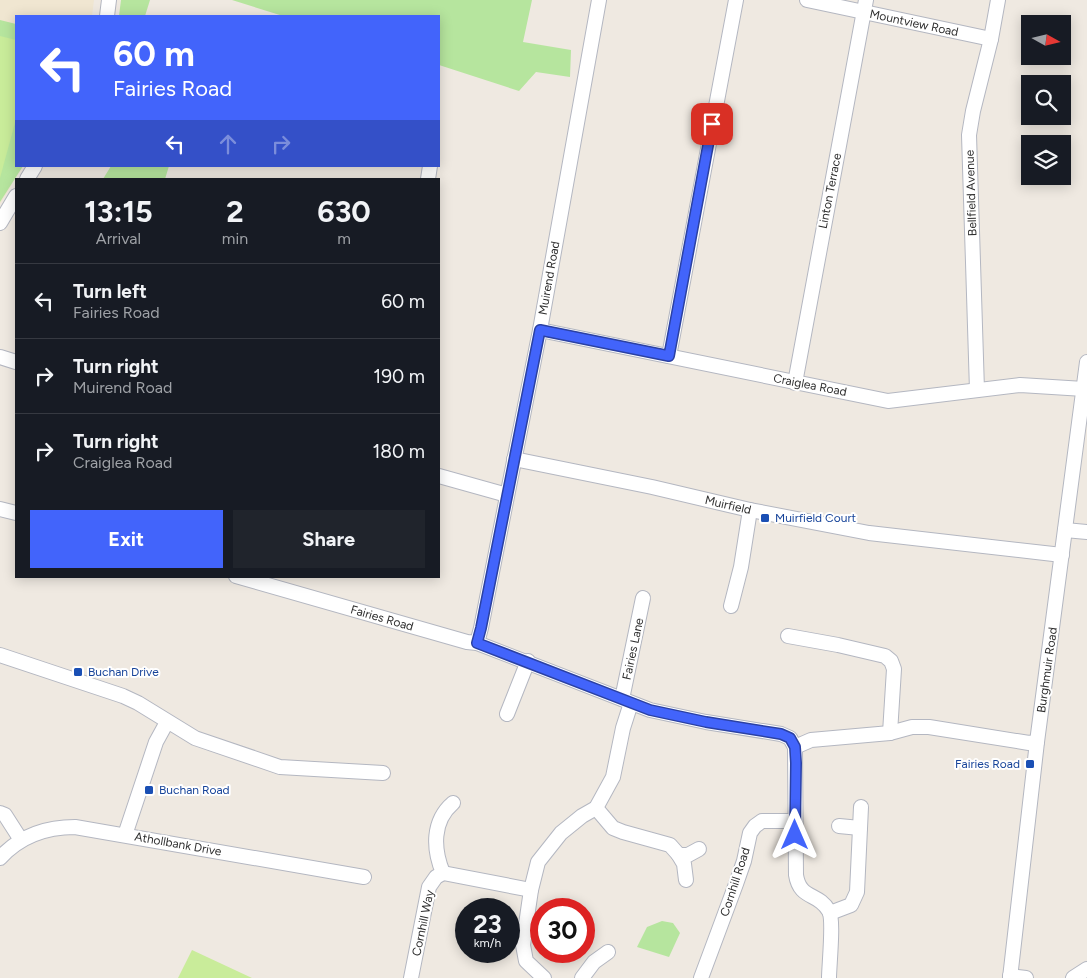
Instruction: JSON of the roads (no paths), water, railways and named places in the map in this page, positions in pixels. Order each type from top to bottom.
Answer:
[{"type":"street","points":[[107,15],[109,0]]},
{"type":"street","name":"Muirend Road","points":[[477,643],[540,330],[600,0]]},
{"type":"street","points":[[669,356],[736,0]]},
{"type":"street","name":"Mountview Road","points":[[807,0],[865,6],[991,39]]},
{"type":"street","name":"Bellfield Avenue","points":[[977,390],[969,135],[998,0]]},
{"type":"street","name":"Linton Terrace","points":[[795,382],[865,6]]},
{"type":"street","points":[[0,223],[15,198]]},
{"type":"street","name":"Craiglea Road","points":[[540,330],[888,401],[1020,385],[1084,389]]},
{"type":"street","points":[[0,357],[15,362]]},
{"type":"street","name":"Burghmuir Road","points":[[1010,977],[1037,742],[1087,362]]},
{"type":"street","name":"Muirfield","points":[[514,459],[652,487],[750,510],[869,533],[1062,555]]},
{"type":"street","points":[[440,476],[507,495]]},
{"type":"street","points":[[0,509],[15,513]]},
{"type":"street","points":[[731,606],[741,567],[750,510]]},
{"type":"street","points":[[1065,530],[1087,532]]},
{"type":"street","name":"Fairies Road","points":[[243,578],[467,642],[477,643],[650,710],[781,734],[790,738],[795,747]]},
{"type":"street","name":"Fairies Lane","points":[[627,701],[643,598]]},
{"type":"street","points":[[788,636],[885,656],[891,661],[894,669],[890,733]]},
{"type":"street","points":[[0,655],[138,702],[195,738],[280,767],[384,773]]},
{"type":"street","points":[[507,714],[528,662]]},
{"type":"street","points":[[544,978],[526,961],[524,954],[524,936],[531,890],[540,856],[561,833],[582,816],[596,808],[613,777],[627,701]]},
{"type":"street","points":[[125,835],[156,742],[167,722]]},
{"type":"street","points":[[832,978],[830,913],[821,901],[797,886],[795,747],[811,740],[890,733],[912,728],[930,727],[1030,743],[1037,742]]},
{"type":"street","points":[[453,803],[442,814],[435,843],[436,856],[443,873],[531,890]]},
{"type":"street","points":[[830,913],[851,905],[856,897],[861,807]]},
{"type":"street","points":[[596,808],[613,828],[670,845],[684,864],[686,880]]},
{"type":"street","points":[[0,813],[5,814],[21,840]]},
{"type":"street","name":"Cornhill Road","points":[[701,978],[744,862],[750,833],[762,821],[795,821]]},
{"type":"street","points":[[839,826],[860,828]]},
{"type":"street","name":"Athollbank Drive","points":[[0,858],[21,840],[38,832],[63,827],[89,828],[364,877]]},
{"type":"street","points":[[678,854],[686,856],[698,849]]},
{"type":"street","name":"Cornhill Way","points":[[411,978],[429,888],[436,877],[443,873]]},
{"type":"street","points":[[582,978],[594,962],[608,952]]},
{"type":"street","points":[[1073,978],[1087,970]]},
{"type":"street","points":[[1010,977],[1026,978]]},
{"type":"place","name":"Muirfield Court","points":[[765,518]]},
{"type":"place","name":"Buchan Drive","points":[[78,672]]},
{"type":"place","name":"Fairies Road","points":[[1030,764]]},
{"type":"place","name":"Buchan Road","points":[[149,790]]}]
